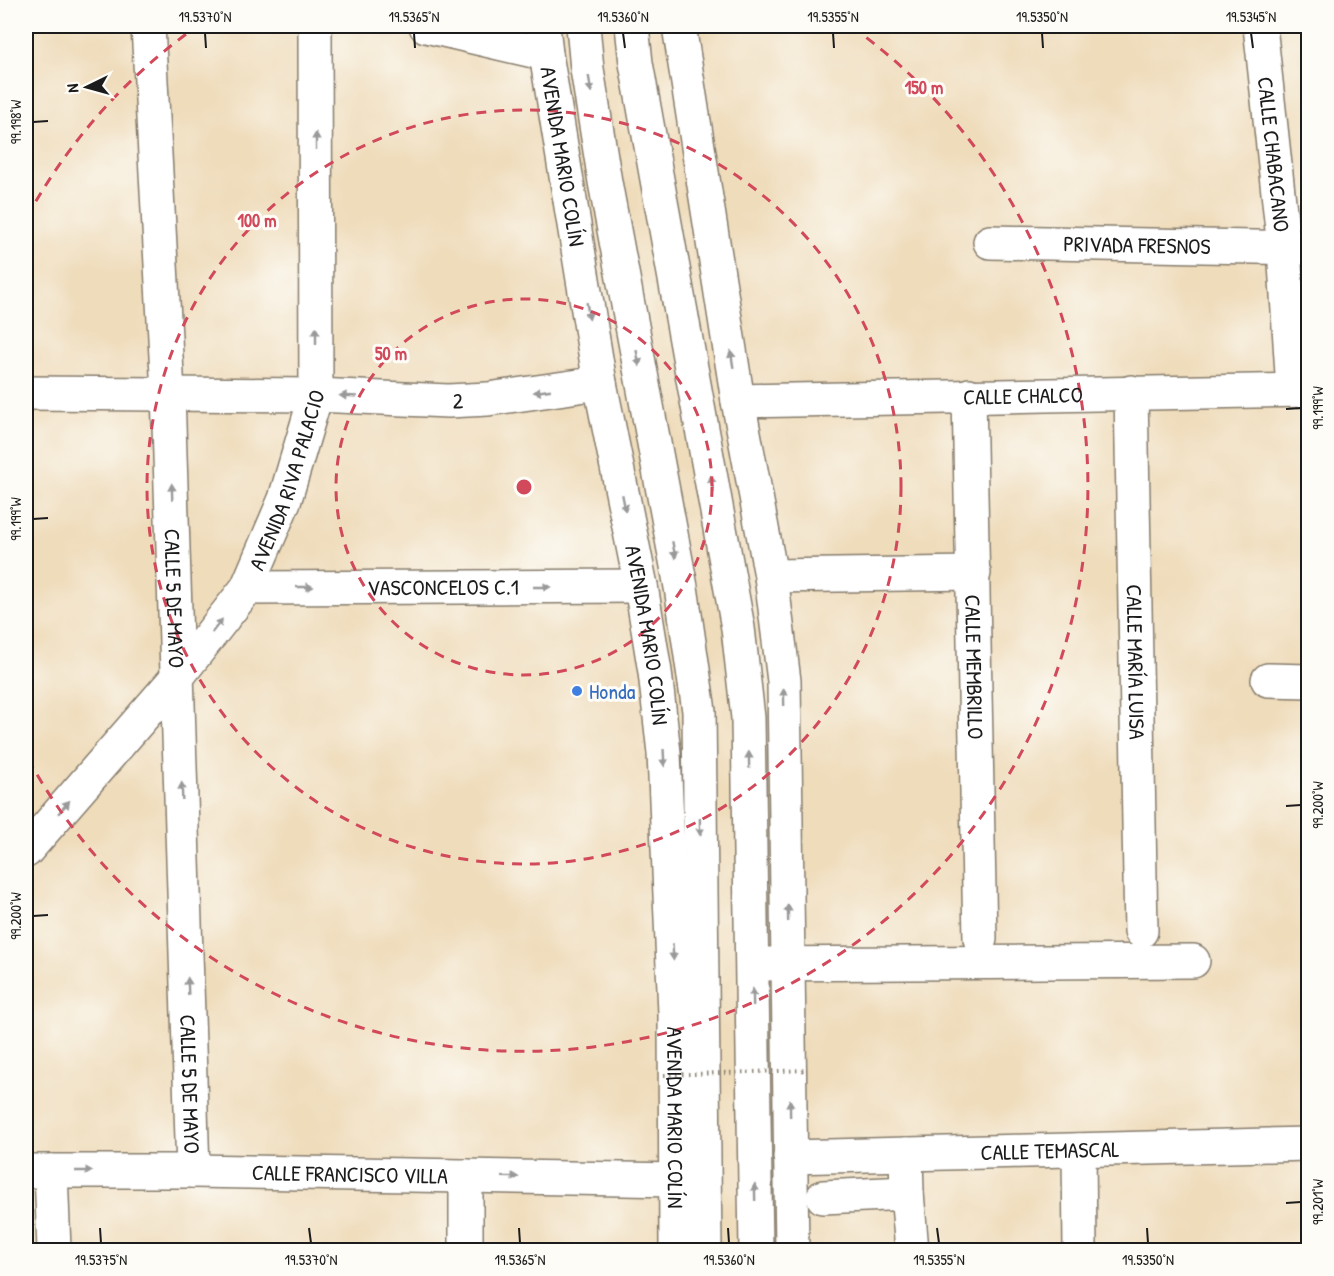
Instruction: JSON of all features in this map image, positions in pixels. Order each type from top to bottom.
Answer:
[{"type":"street","name":"CALLE 5 DE MAYO","points":[[148,26],[168,393],[193,1170]]},
{"type":"street","name":"AVENIDA RIVA PALACIO","points":[[26,851],[178,676],[247,588],[285,499],[315,395],[315,26]]},
{"type":"street","points":[[426,26],[544,40]]},
{"type":"street","name":"AVENIDA MARIO COLÍN","points":[[582,26],[605,182],[681,587],[699,711],[705,1251]]},
{"type":"street","points":[[632,26],[636,63],[738,628],[748,718],[756,1251]]},
{"type":"street","points":[[679,26],[738,401],[771,576],[784,681],[792,1251]]},
{"type":"street","name":"CALLE CHABACANO","points":[[1260,26],[1296,248],[1301,390]]},
{"type":"street","name":"AVENIDA MARIO COLÍN","points":[[544,40],[600,383],[641,586],[655,672],[664,753],[675,1013],[676,1251]]},
{"type":"street","points":[[582,275],[605,182]]},
{"type":"street","name":"PRIVADA FRESNOS","points":[[990,242],[1296,248]]},
{"type":"street","name":"2","points":[[26,393],[315,395],[448,401],[488,399],[600,383]]},
{"type":"street","name":"CALLE CHALCO","points":[[738,401],[1301,390]]},
{"type":"street","name":"CALLE MARÍA LUISA","points":[[1131,392],[1141,931]]},
{"type":"street","name":"CALLE MEMBRILLO","points":[[969,395],[980,939]]},
{"type":"street","points":[[771,576],[974,573]]},
{"type":"street","name":"VASCONCELOS C.1","points":[[247,588],[641,586]]},
{"type":"street","points":[[1268,680],[1308,681]]},
{"type":"street","points":[[753,964],[1193,961]]},
{"type":"street","name":"CALLE TEMASCAL","points":[[790,1157],[1308,1144]]},
{"type":"street","points":[[1080,1150],[1080,1251]]},
{"type":"street","points":[[906,1154],[912,1251]]},
{"type":"street","name":"CALLE FRANCISCO VILLA","points":[[38,1171],[193,1170],[676,1180]]},
{"type":"street","points":[[38,1171],[54,1251]]},
{"type":"street","points":[[466,1176],[466,1251]]},
{"type":"street","points":[[823,1197],[907,1193]]},
{"type":"path","points":[[664,1075],[808,1070]]},
{"type":"place","name":"Honda","points":[[577,691]]}]
